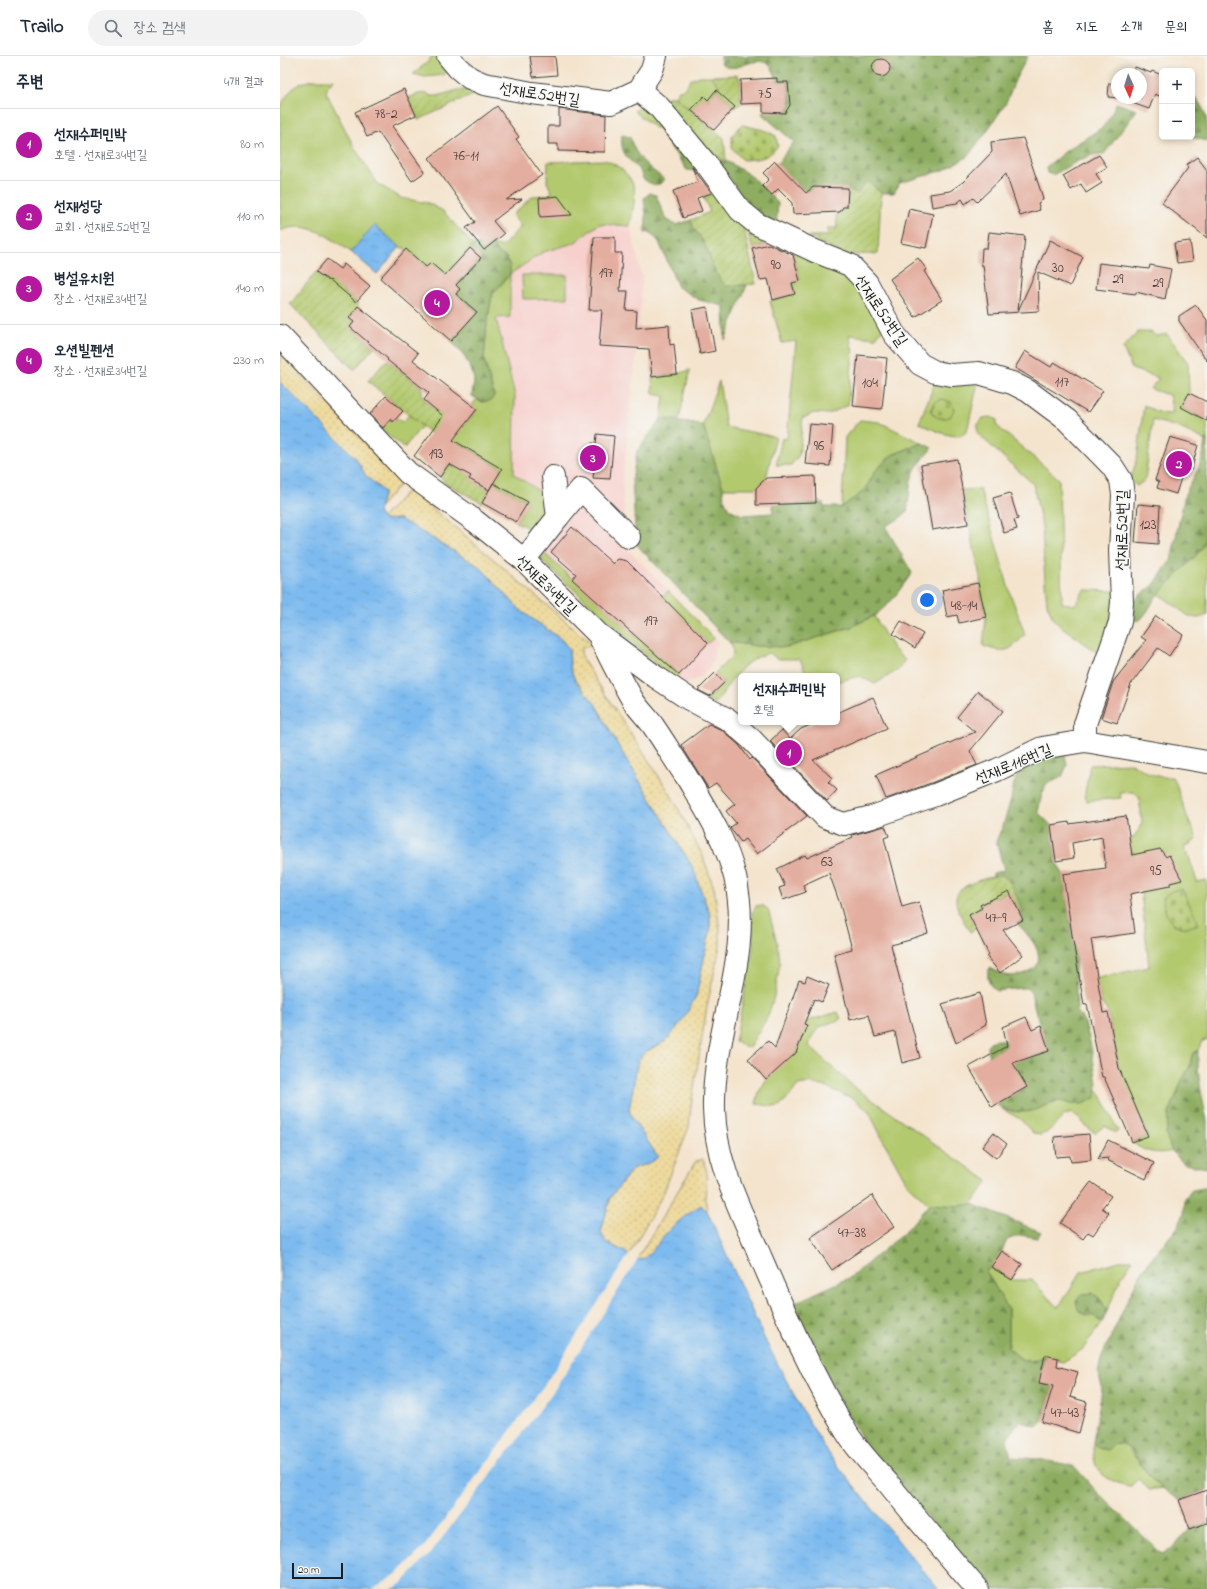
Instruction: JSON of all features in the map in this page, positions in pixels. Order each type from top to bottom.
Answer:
[{"type":"street","name":"선재로52번길","points":[[448,56],[458,68],[470,78],[484,84],[509,90],[611,103],[639,90],[659,107],[707,165],[740,210],[757,224],[815,251],[850,265],[867,283],[894,334],[920,364],[935,372],[952,375],[979,373],[1012,383],[1028,391],[1067,420],[1115,470],[1121,480],[1123,494],[1120,551],[1122,602],[1120,622],[1085,724],[1085,741]]},
{"type":"street","points":[[639,90],[652,70],[656,56]]},
{"type":"street","name":"선재로34번길","points":[[280,336],[408,473],[475,521],[524,560],[598,634],[656,677],[689,699],[729,720],[751,739],[825,817]]},
{"type":"street","points":[[553,477],[558,517]]},
{"type":"street","points":[[524,560],[581,489],[629,537]]},
{"type":"street","points":[[598,634],[636,704],[653,724],[707,811],[723,842],[735,876],[740,903],[741,931],[715,1082],[714,1107],[715,1134],[731,1190],[788,1320],[817,1379],[848,1435],[933,1538],[978,1589]]},
{"type":"street","points":[[636,704],[656,677]]},
{"type":"street","name":"선재로116번길","points":[[825,817],[844,824],[872,817],[936,795],[997,770],[1042,748],[1085,741],[1207,762]]},
{"type":"shaded area","points":[[599,224],[630,226],[642,277],[639,331],[622,482],[625,528],[616,537],[719,643],[714,648],[714,658],[709,668],[700,677],[688,683],[680,683],[523,546],[534,531],[516,522],[528,502],[493,483],[487,323],[510,274],[543,252],[574,243]]},
{"type":"green space","points":[[432,56],[441,56],[447,72],[444,75],[425,77],[413,74],[428,62]]},
{"type":"green space","points":[[721,56],[1028,56],[1016,78],[1005,105],[967,157],[944,170],[900,183],[894,193],[881,193],[867,181],[857,195],[813,187],[807,192],[777,164],[794,142],[762,114],[763,112],[786,113],[790,105],[788,82],[777,82],[776,76],[771,67],[763,62],[759,61],[736,67],[727,67],[721,63]]},
{"type":"green space","points":[[738,75],[740,80],[741,104],[735,107],[716,90],[719,85],[711,76]]},
{"type":"green space","points":[[700,76],[711,76],[719,85],[708,100],[704,96],[691,110],[674,97],[679,90],[684,89],[691,79]]},
{"type":"green space","points":[[315,80],[334,80],[328,86],[326,92],[354,147],[378,184],[401,198],[428,203],[443,211],[473,245],[445,275],[431,263],[426,267],[406,249],[400,247],[374,226],[351,252],[318,231],[309,228],[290,228],[280,231],[280,107],[294,88],[302,83]]},
{"type":"green space","points":[[458,90],[467,90],[475,94],[418,120],[408,98],[418,94],[427,93],[431,96],[437,96]]},
{"type":"green space","points":[[667,97],[674,97],[724,138],[726,162],[709,150],[661,102]]},
{"type":"green space","points":[[1195,97],[1201,105],[1205,115],[1207,141],[1195,138]]},
{"type":"green space","points":[[1116,104],[1137,110],[1104,154],[1092,155],[1053,175],[1047,173],[1046,167],[1067,150],[1103,127],[1111,115]]},
{"type":"green space","points":[[647,105],[664,123],[659,128],[655,128],[634,111]]},
{"type":"green space","points":[[664,123],[697,165],[694,171],[687,170],[662,135],[659,128]]},
{"type":"green space","points":[[742,125],[764,130],[776,136],[778,146],[770,154],[763,158],[743,160],[732,148],[732,135]]},
{"type":"green space","points":[[622,135],[630,137],[635,150],[643,161],[664,179],[660,184],[653,185],[643,179],[641,173],[623,151]]},
{"type":"green space","points":[[709,150],[751,176],[778,203],[776,227],[757,217]]},
{"type":"green space","points":[[605,160],[614,164],[626,174],[634,187],[634,206],[630,226],[599,224],[574,243],[543,252],[510,274],[507,258],[498,253],[492,244],[502,247],[521,226],[512,215],[533,196],[550,195],[552,193],[547,182],[548,162]]},
{"type":"green space","points":[[867,181],[881,193],[878,254],[844,255],[808,236],[828,236],[828,228],[837,228],[836,214],[839,214],[843,207],[847,207],[848,188],[857,194]]},
{"type":"green space","points":[[719,190],[740,210],[756,284],[726,286],[718,276],[706,247],[692,224],[691,220],[710,212],[703,196]]},
{"type":"green space","points":[[650,193],[656,195],[666,219],[676,225],[691,220],[695,230],[706,247],[718,275],[726,285],[747,285],[725,340],[724,306],[699,300],[678,287],[659,242],[650,232],[645,233],[646,217],[644,198]]},
{"type":"green space","points":[[746,223],[791,247],[781,250],[778,241],[752,248]]},
{"type":"green space","points":[[492,244],[498,253],[507,258],[510,266],[510,274],[492,295],[487,323],[484,360],[494,395],[492,400],[483,402],[472,396],[474,380],[473,374],[462,354],[451,341],[477,312],[456,294],[460,289],[445,275],[450,270],[460,280],[481,259],[470,248],[473,245]]},
{"type":"green space","points":[[791,247],[852,274],[884,327],[876,338],[849,335],[853,352],[848,405],[829,414],[813,413],[803,417],[799,455],[791,465],[776,465],[782,438],[787,439],[796,341],[782,343],[770,301],[795,294],[792,283],[800,280]]},
{"type":"green space","points":[[316,272],[328,281],[332,277],[343,291],[356,302],[358,306],[349,318],[354,322],[350,327],[374,347],[354,370],[290,304]]},
{"type":"green space","points":[[510,274],[510,317],[496,318],[515,396],[514,474],[542,493],[546,513],[534,531],[516,522],[528,502],[493,483],[502,469],[461,444],[449,443],[477,410],[472,405],[476,400],[483,402],[494,396],[484,360],[487,323],[492,295]]},
{"type":"green space","points":[[522,275],[567,275],[567,298],[523,299]]},
{"type":"green space","points":[[1138,332],[1152,332],[1156,336],[1167,334],[1188,363],[1189,393],[1181,407],[1207,421],[1207,440],[1180,428],[1153,420],[1145,480],[1137,486],[1130,480],[1138,453],[1144,405],[1154,411],[1166,414],[1173,413],[1169,395],[1150,389],[1159,378],[1132,369],[1123,348]]},
{"type":"green space","points":[[387,360],[421,387],[424,400],[448,420],[438,437],[430,433],[368,381]]},
{"type":"green space","points":[[690,370],[679,420],[661,419],[664,396],[653,394],[652,377],[677,374]]},
{"type":"green space","points":[[936,380],[978,382],[968,427],[965,433],[961,435],[955,436],[942,433],[919,423]]},
{"type":"green space","points":[[719,381],[726,427],[776,437],[766,478],[756,488],[723,488],[703,425]]},
{"type":"green space","points":[[943,399],[951,402],[954,410],[950,417],[939,418],[931,411],[935,402]]},
{"type":"green space","points":[[409,415],[422,426],[404,448],[381,429],[391,419],[393,421],[397,418],[402,422]]},
{"type":"green space","points":[[990,417],[997,420],[997,426],[1059,479],[1062,603],[1075,605],[1084,590],[1116,591],[1103,654],[1097,652],[1059,625],[1052,616],[1047,604],[1042,526],[1033,484],[978,434],[977,426],[983,418]]},
{"type":"green space","points":[[661,419],[703,425],[723,488],[724,499],[729,509],[742,515],[773,513],[773,504],[823,503],[824,507],[842,507],[860,494],[869,483],[876,470],[892,455],[922,443],[932,448],[916,468],[911,480],[907,512],[897,520],[885,526],[912,573],[893,599],[877,614],[851,627],[787,647],[756,646],[729,642],[636,544],[632,480],[637,451]]},
{"type":"green space","points":[[860,420],[879,422],[922,443],[892,455],[876,470],[869,483],[860,494],[842,507],[845,437]]},
{"type":"green space","points":[[1205,440],[1207,440],[1207,536],[1200,551],[1155,598],[1147,612],[1140,620],[1130,621],[1128,610],[1140,595],[1153,586],[1171,560],[1185,494],[1203,456]]},
{"type":"green space","points":[[458,463],[473,472],[470,479],[489,490],[482,503],[445,483],[440,477],[449,464],[455,467]]},
{"type":"green space","points":[[980,489],[1010,593],[1025,634],[1015,645],[1007,650],[997,650],[983,646],[986,617],[981,595],[980,577],[962,490]]},
{"type":"green space","points":[[1207,536],[1207,615],[1199,618],[1190,617],[1159,594],[1200,551]]},
{"type":"green space","points":[[545,554],[679,675],[674,680],[540,559]]},
{"type":"green space","points":[[668,591],[714,638],[708,643],[662,597]]},
{"type":"green space","points":[[874,616],[893,648],[905,660],[898,670],[875,684],[859,676],[840,681],[840,673],[806,673],[800,659],[778,659],[769,653],[760,656],[744,666],[716,703],[706,700],[724,683],[715,673],[733,655],[732,646],[729,642],[756,646],[787,647],[851,627]]},
{"type":"green space","points":[[1065,754],[1067,765],[1062,777],[1047,784],[1042,794],[1038,812],[1051,825],[1056,861],[1063,874],[1076,954],[1075,971],[1077,1011],[1085,1023],[1091,1046],[1097,1084],[1096,1097],[1081,1104],[1074,1105],[1058,1101],[1038,1109],[1025,1112],[1015,1112],[1000,1107],[996,1104],[1027,1087],[989,1056],[987,1047],[990,1042],[996,1040],[1005,1041],[1012,1047],[1018,1061],[1049,1051],[1031,993],[1028,988],[997,991],[990,985],[988,980],[988,971],[990,968],[1004,975],[1010,976],[1023,974],[1036,966],[1038,960],[1036,947],[1032,940],[1017,923],[1023,920],[1021,914],[1022,911],[1002,875],[993,877],[993,873],[1004,870],[996,841],[1003,826],[1014,783],[1020,770],[1046,755]]},
{"type":"green space","points":[[1131,763],[1156,776],[1172,777],[1175,781],[1187,816],[1197,838],[1195,841],[1184,847],[1185,851],[1188,854],[1197,882],[1207,880],[1207,1040],[1202,1041],[1198,1050],[1192,1055],[1190,1066],[1182,1080],[1169,1114],[1166,1135],[1172,1151],[1161,1153],[1151,1152],[1132,1142],[1148,1136],[1120,1074],[1108,1012],[1101,1002],[1097,978],[1149,967],[1141,893],[1132,853],[1134,852],[1123,850],[1138,831],[1142,822],[1139,797],[1133,792],[1120,793],[1121,798],[1086,801],[1085,793],[1090,765]]},
{"type":"green space","points":[[1002,875],[1006,878],[1015,891],[1022,911],[1021,914],[1011,895],[1007,897],[1005,893],[980,905],[982,908],[976,928],[970,932],[957,908],[957,894],[974,882]]},
{"type":"green space","points":[[1182,889],[1199,924],[1184,927],[1173,924],[1169,920],[1164,907],[1163,899],[1171,891]]},
{"type":"green space","points":[[762,905],[768,909],[777,943],[780,963],[775,993],[768,1016],[749,1048],[735,1042],[753,949],[752,913],[756,906]]},
{"type":"green space","points":[[838,1012],[841,1019],[817,1029],[809,1046],[854,1087],[988,1181],[972,1204],[958,1206],[929,1204],[908,1185],[869,1112],[854,1099],[826,1087],[810,1083],[798,1085],[790,1096],[778,1107],[756,1104],[759,1092],[766,1080],[798,1049],[807,1021]]},
{"type":"green space","points":[[1198,1050],[1199,1077],[1207,1121],[1207,1168],[1184,1164],[1172,1151],[1166,1135],[1169,1114],[1182,1080],[1190,1066],[1192,1055]]},
{"type":"green space","points":[[1096,1089],[1102,1097],[1118,1131],[1116,1133],[1105,1126],[1095,1133],[1072,1113],[1065,1115],[1046,1133],[1039,1135],[1033,1133],[1020,1119],[1002,1109],[1020,1112],[1035,1110],[1050,1103],[1060,1101],[1071,1104],[1096,1097]]},
{"type":"green space","points":[[1207,1189],[1207,1490],[1179,1500],[1153,1481],[1132,1451],[1123,1444],[1115,1444],[1107,1450],[1098,1448],[1093,1442],[1102,1386],[1098,1374],[1101,1358],[1137,1280],[1149,1261],[1177,1228],[1184,1213],[1185,1198],[1192,1190]]},
{"type":"green space","points":[[929,1204],[958,1206],[972,1204],[1041,1232],[1037,1238],[1020,1235],[1007,1240],[996,1261],[986,1271],[1008,1309],[1008,1348],[1021,1359],[1029,1361],[1045,1355],[1039,1383],[1053,1386],[1042,1422],[1038,1427],[1020,1421],[1007,1439],[1011,1457],[1038,1459],[1074,1466],[1097,1492],[1162,1554],[1172,1548],[1190,1529],[1207,1523],[1207,1589],[989,1589],[871,1452],[846,1413],[792,1304],[851,1277],[905,1232]]},
{"type":"green space","points":[[1123,1260],[1133,1260],[1122,1276],[1103,1321],[1083,1349],[1063,1362],[1058,1361],[1058,1358],[1045,1356],[1032,1362],[1023,1360],[1008,1348],[1008,1309],[986,1271],[991,1267],[1012,1280],[1032,1280],[1058,1308],[1081,1272]]},
{"type":"green space","points":[[1093,1293],[1100,1299],[1107,1309],[1101,1323],[1094,1316],[1086,1315],[1078,1310],[1076,1301],[1082,1294]]},
{"type":"green space","points":[[1093,1442],[1098,1448],[1123,1443],[1151,1478],[1163,1488],[1149,1490],[1138,1479],[1131,1486],[1110,1480],[1098,1469],[1093,1454]]},
{"type":"sand","points":[[280,353],[352,428],[401,483],[379,508],[384,492],[366,476],[355,457],[280,382]]},
{"type":"sand","points":[[409,489],[593,645],[582,648],[581,657],[671,795],[702,854],[714,888],[720,929],[720,946],[707,1006],[689,1127],[663,1194],[629,1255],[606,1243],[601,1232],[610,1198],[633,1168],[649,1163],[654,1151],[632,1118],[629,1110],[637,1060],[645,1052],[666,1041],[696,996],[710,931],[710,915],[692,866],[620,749],[596,705],[575,680],[570,667],[569,649],[562,640],[520,610],[480,567],[400,519],[383,520],[382,518]]},
{"type":"sand","points":[[703,1159],[707,1173],[705,1198],[707,1211],[701,1205],[670,1229],[650,1255],[642,1260],[637,1259],[696,1161]]},
{"type":"water","points":[[374,225],[400,247],[377,274],[351,252]]},
{"type":"water","points":[[280,382],[355,457],[366,476],[384,492],[378,512],[383,520],[400,519],[480,567],[520,610],[562,640],[569,649],[570,667],[575,680],[596,705],[620,749],[692,866],[710,915],[710,931],[696,996],[683,1020],[666,1041],[645,1052],[638,1060],[629,1110],[632,1118],[658,1157],[649,1163],[633,1168],[610,1198],[601,1232],[606,1243],[625,1252],[632,1258],[642,1260],[650,1253],[670,1229],[689,1213],[701,1205],[707,1211],[766,1342],[803,1412],[830,1456],[939,1589],[280,1589]]},
{"type":"pier","points":[[630,1253],[633,1256],[639,1257],[572,1363],[553,1392],[473,1498],[429,1555],[402,1583],[392,1589],[372,1589],[397,1574],[424,1547],[545,1384]]},
{"type":"building","points":[[530,56],[555,56],[557,75],[533,77]]},
{"type":"building","points":[[877,59],[885,59],[890,64],[888,75],[885,77],[877,77],[872,72],[872,64]]},
{"type":"building","points":[[1152,71],[1159,74],[1159,96],[1155,94],[1149,109],[1135,104],[1147,104],[1147,72],[1151,73]]},
{"type":"building","points":[[777,78],[777,82],[788,82],[790,105],[785,113],[763,112],[763,103],[741,104],[740,80]]},
{"type":"building","points":[[1109,83],[1111,83],[1111,97],[1108,97]]},
{"type":"building","points":[[404,89],[416,115],[392,126],[425,172],[412,181],[378,132],[367,137],[355,112]]},
{"type":"building","points":[[716,90],[735,107],[714,130],[691,110],[704,96],[708,100]]},
{"type":"building","points":[[497,106],[519,137],[516,139],[542,175],[506,200],[522,199],[493,221],[504,234],[484,250],[466,228],[475,222],[429,158]]},
{"type":"building","points":[[559,109],[606,115],[605,152],[558,151],[558,144],[548,144],[548,126],[559,126]]},
{"type":"building","points":[[1023,138],[1042,195],[1043,200],[1038,203],[1040,210],[1020,216],[1006,174],[977,202],[973,198],[965,204],[962,199],[957,203],[932,207],[930,194],[950,191],[963,182],[992,152],[991,142]]},
{"type":"building","points":[[1099,155],[1107,167],[1096,174],[1102,183],[1086,193],[1081,184],[1071,190],[1063,176]]},
{"type":"building","points":[[1197,157],[1207,170],[1207,238],[1162,203],[1188,168],[1186,165]]},
{"type":"building","points":[[775,161],[806,193],[813,187],[848,188],[847,207],[843,207],[840,212],[793,214],[792,203],[778,189],[772,195],[762,186],[769,179],[763,173]]},
{"type":"building","points":[[692,167],[712,193],[697,198],[702,211],[683,218],[673,191],[698,182]]},
{"type":"building","points":[[558,196],[572,215],[540,217],[539,198]]},
{"type":"building","points":[[909,209],[933,214],[926,248],[901,243]]},
{"type":"building","points":[[989,232],[1025,236],[1018,311],[1050,240],[1083,257],[1070,286],[1038,272],[1039,311],[989,314],[983,265],[981,265],[982,248],[987,248]]},
{"type":"building","points":[[594,237],[615,237],[615,253],[622,253],[620,291],[628,291],[626,310],[637,311],[636,328],[669,325],[670,345],[674,344],[677,374],[652,377],[649,349],[599,346],[602,310],[589,310]]},
{"type":"building","points":[[1190,241],[1193,261],[1177,263],[1174,243]]},
{"type":"building","points":[[769,244],[793,255],[800,281],[792,283],[795,294],[773,300],[768,279],[760,280],[752,248]]},
{"type":"building","points":[[470,248],[481,258],[456,285],[460,289],[456,294],[477,312],[451,341],[380,278],[406,249],[426,267],[431,263],[445,275]]},
{"type":"building","points":[[918,258],[927,270],[924,271],[942,300],[915,317],[890,279]]},
{"type":"building","points":[[327,259],[340,269],[344,264],[370,286],[356,302],[330,280],[329,281],[316,272]]},
{"type":"building","points":[[1099,263],[1149,269],[1150,265],[1171,269],[1165,299],[1136,292],[1136,294],[1096,289]]},
{"type":"building","points":[[1196,305],[1207,320],[1207,361],[1179,321],[1179,316]]},
{"type":"building","points":[[358,306],[418,353],[413,360],[477,409],[453,440],[502,469],[489,490],[469,479],[471,476],[449,464],[440,477],[414,456],[443,416],[424,400],[429,393],[387,360],[388,359],[350,327],[354,322],[349,318]]},
{"type":"building","points":[[707,307],[715,351],[700,354],[692,310]]},
{"type":"building","points":[[1025,351],[1051,367],[1054,362],[1103,391],[1088,412],[1015,368]]},
{"type":"building","points":[[858,355],[887,358],[882,409],[853,406]]},
{"type":"building","points":[[1189,393],[1207,402],[1207,421],[1181,407]]},
{"type":"building","points":[[386,396],[403,411],[393,422],[391,419],[383,428],[370,414]]},
{"type":"building","points":[[809,424],[833,426],[830,466],[805,464]]},
{"type":"building","points":[[597,434],[614,436],[610,479],[593,478],[594,469],[589,468],[592,443],[596,444]]},
{"type":"building","points":[[1170,437],[1198,445],[1191,470],[1184,468],[1176,494],[1157,488],[1159,482],[1155,480]]},
{"type":"building","points":[[957,459],[968,524],[932,530],[921,465]]},
{"type":"building","points":[[815,476],[816,503],[756,505],[756,488],[766,478]]},
{"type":"building","points":[[493,483],[528,502],[516,522],[482,503]]},
{"type":"building","points":[[1010,493],[1018,519],[1014,520],[1017,529],[1004,533],[993,498]]},
{"type":"building","points":[[1138,504],[1160,506],[1158,544],[1135,542]]},
{"type":"building","points":[[572,527],[613,564],[618,559],[627,561],[708,643],[679,675],[572,579],[576,574],[551,552]]},
{"type":"building","points":[[978,583],[986,617],[959,623],[957,615],[947,617],[942,590]]},
{"type":"building","points":[[1156,616],[1183,635],[1169,656],[1158,648],[1131,684],[1117,723],[1101,718],[1113,682],[1146,640],[1141,637]]},
{"type":"building","points":[[901,621],[923,634],[915,648],[893,634]]},
{"type":"building","points":[[715,673],[724,683],[710,696],[698,690]]},
{"type":"building","points":[[978,691],[1003,711],[970,751],[977,765],[886,799],[876,775],[975,732],[957,717]]},
{"type":"building","points":[[873,697],[887,728],[813,760],[832,778],[828,782],[837,790],[827,801],[770,741],[782,730],[790,739],[801,729],[810,725],[840,725],[840,712]]},
{"type":"building","points":[[709,724],[722,730],[739,745],[750,760],[752,758],[807,816],[757,854],[745,839],[741,842],[730,828],[736,823],[726,811],[735,804],[716,783],[708,788],[681,745]]},
{"type":"building","points":[[1126,816],[1132,855],[1160,849],[1166,857],[1169,855],[1182,880],[1170,883],[1170,886],[1130,894],[1135,933],[1091,939],[1103,1013],[1108,1012],[1119,1068],[1148,1136],[1132,1142],[1104,1077],[1102,1077],[1087,1004],[1084,1005],[1063,874],[1106,868],[1102,837],[1072,843],[1074,858],[1056,861],[1051,825]]},
{"type":"building","points":[[885,826],[889,836],[884,838],[902,907],[919,902],[928,933],[891,945],[920,1058],[902,1063],[895,1032],[875,1037],[869,1015],[850,1020],[834,954],[852,949],[840,904],[829,873],[803,885],[806,892],[783,900],[779,888],[785,886],[777,869],[805,855],[807,858],[853,837],[852,835]]},
{"type":"building","points":[[1009,891],[1023,920],[1003,930],[1023,955],[1000,973],[987,957],[989,955],[969,915],[982,908],[980,905]]},
{"type":"building","points":[[807,976],[829,985],[822,1002],[814,999],[804,1024],[807,1025],[796,1053],[766,1080],[748,1059],[768,1041],[775,1048],[799,980],[805,982]]},
{"type":"building","points":[[980,993],[986,1025],[956,1043],[942,1004]]},
{"type":"building","points":[[1026,1017],[1032,1030],[1041,1026],[1049,1051],[1013,1063],[1027,1087],[992,1107],[969,1067],[1007,1046],[1003,1027]]},
{"type":"building","points":[[993,1133],[1007,1144],[996,1158],[982,1147]]},
{"type":"building","points":[[1089,1134],[1091,1160],[1071,1162],[1070,1156],[1056,1157],[1054,1137]]},
{"type":"building","points":[[1108,1140],[1154,1163],[1146,1179],[1107,1160],[1109,1158],[1098,1159]]},
{"type":"building","points":[[1091,1182],[1111,1196],[1102,1208],[1109,1213],[1093,1235],[1088,1232],[1083,1239],[1060,1223]]},
{"type":"building","points":[[872,1195],[894,1227],[832,1270],[810,1238]]},
{"type":"building","points":[[1002,1251],[1022,1264],[1012,1280],[991,1267]]},
{"type":"building","points":[[1045,1355],[1058,1358],[1057,1366],[1078,1372],[1070,1397],[1087,1402],[1079,1433],[1042,1422],[1053,1386],[1039,1383]]},
{"type":"building","points":[[1207,1490],[1207,1523],[1190,1529],[1179,1500]]},
{"type":"place","name":"오션빌펜션","points":[[437,303]]},
{"type":"place","name":"병설유치원","points":[[593,458]]},
{"type":"place","name":"선재성당","points":[[1179,464]]},
{"type":"place","name":"선재수퍼민박","points":[[789,753]]}]
